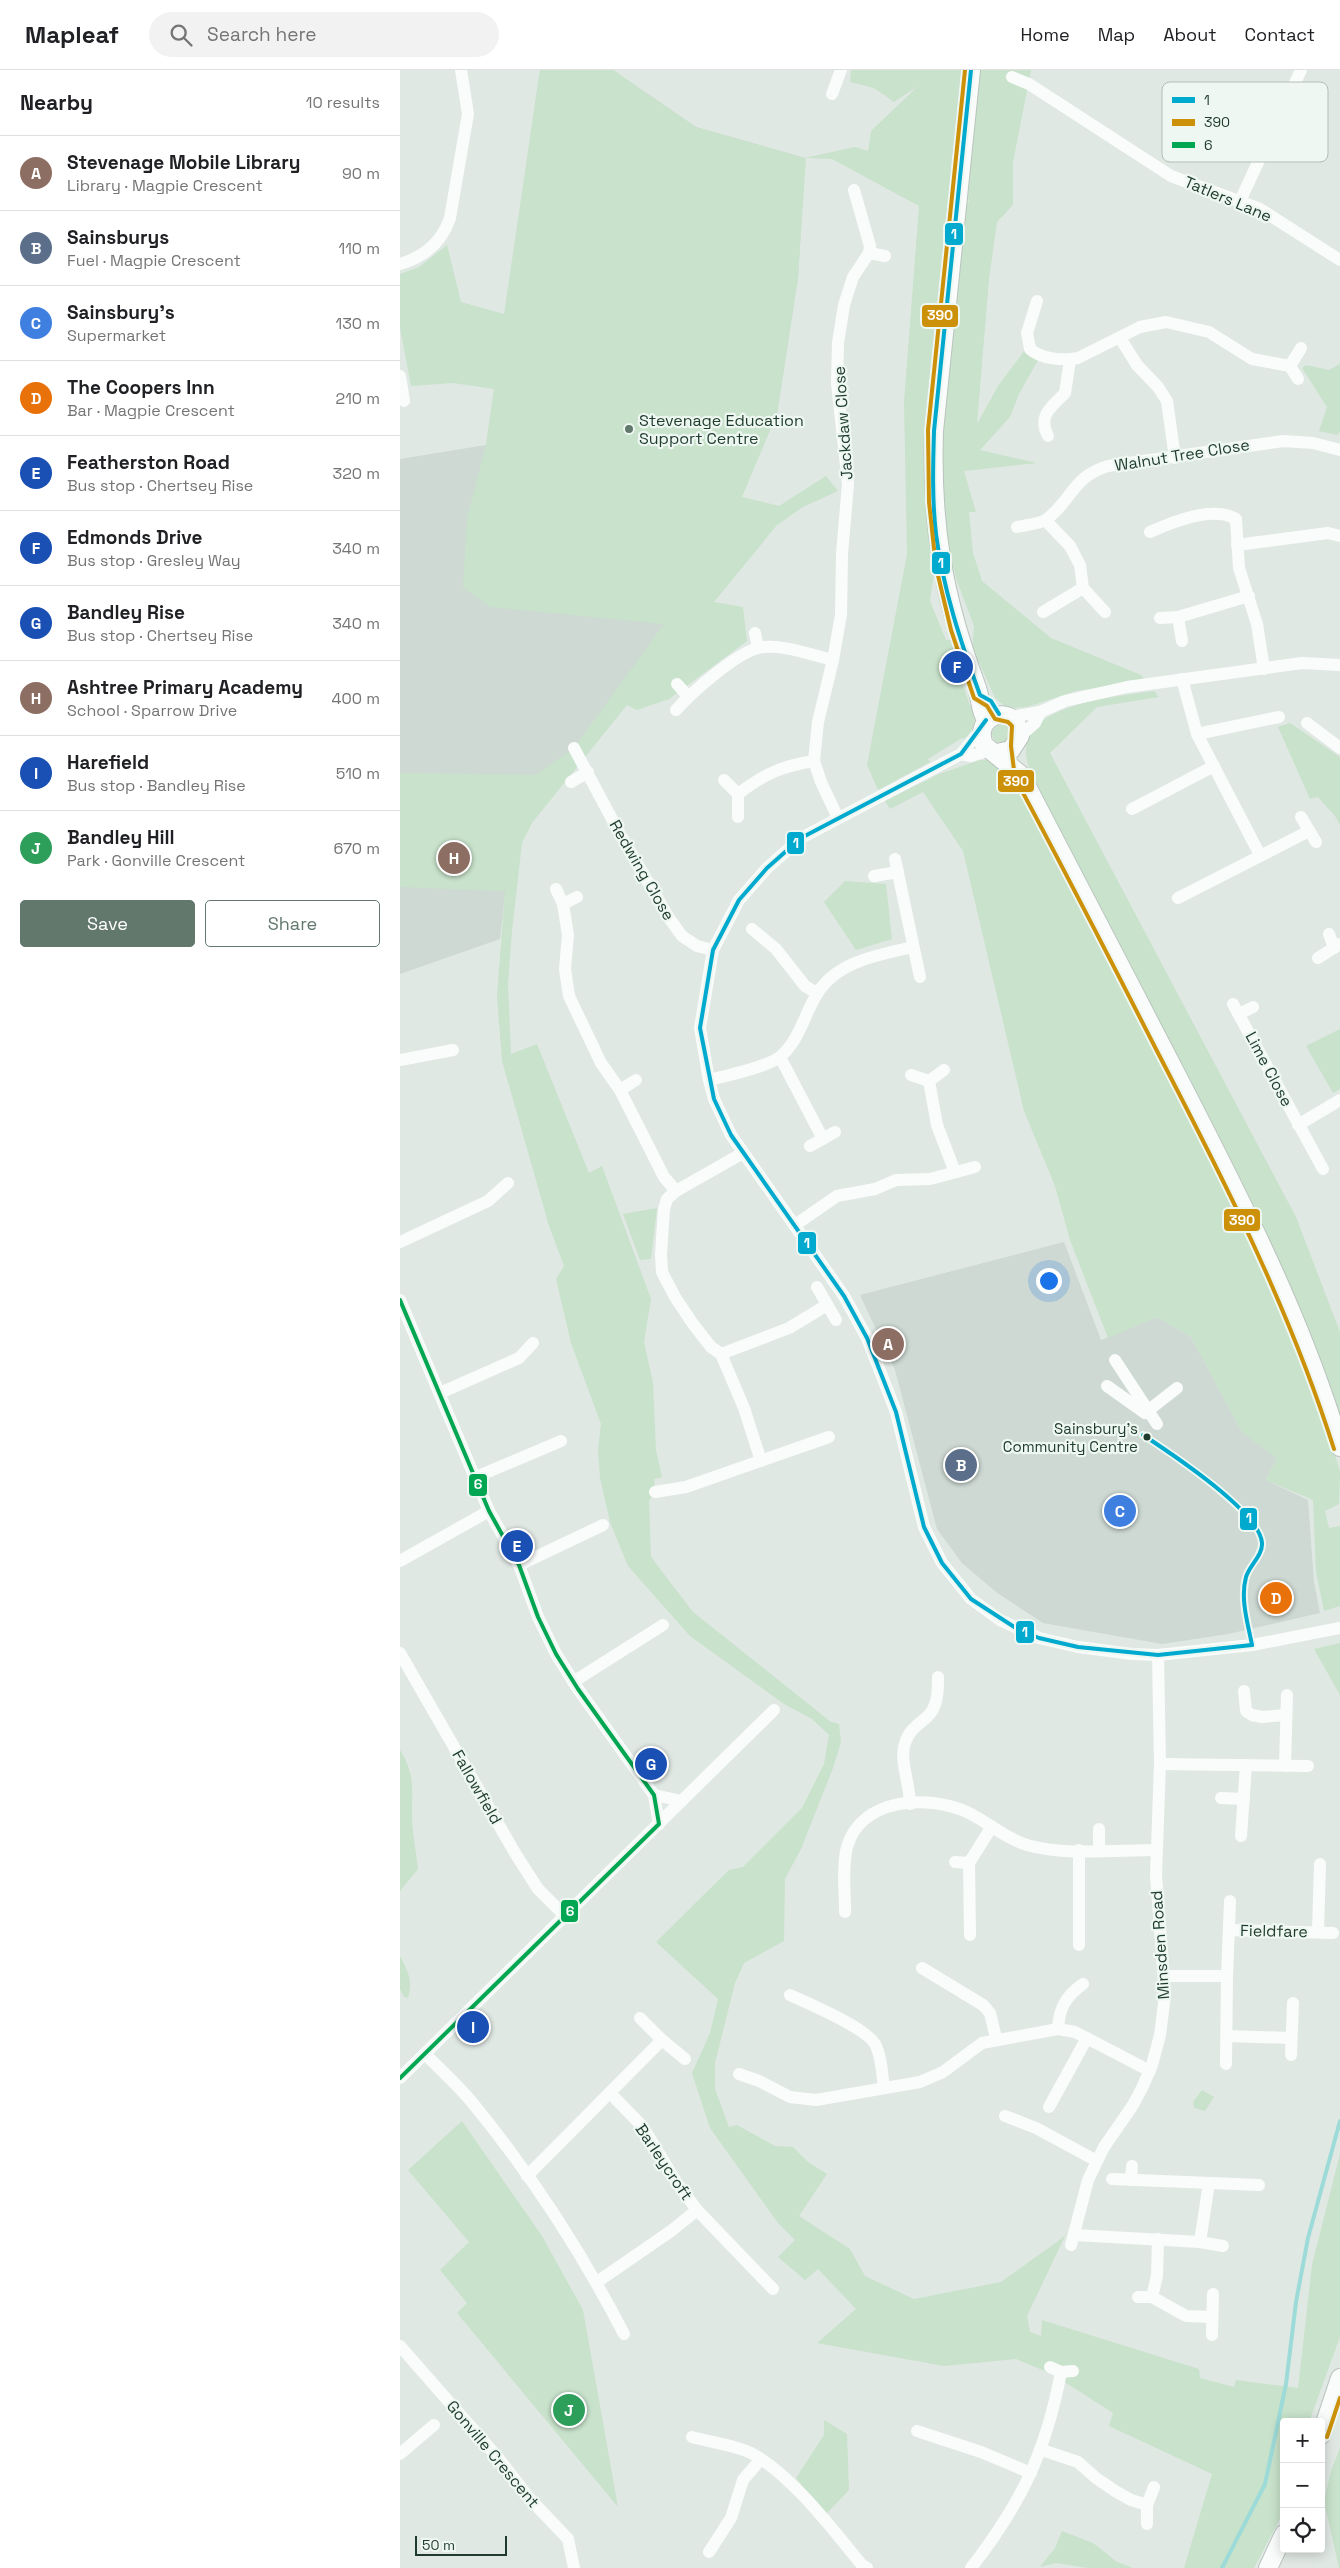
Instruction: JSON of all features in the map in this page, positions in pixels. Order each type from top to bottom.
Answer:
[{"type":"street","points":[[400,264],[411,261],[432,247],[447,228],[468,114],[461,70]]},
{"type":"street","points":[[832,94],[837,70]]},
{"type":"street","points":[[971,70],[934,431],[933,471],[936,533],[944,581],[963,649],[980,695],[981,712],[994,720],[1019,728],[1018,741],[1022,775]]},
{"type":"street","points":[[1295,82],[1301,70]]},
{"type":"street","name":"Tatlers Lane","points":[[1012,77],[1029,84],[1171,176],[1240,201],[1282,222],[1340,260]]},
{"type":"street","points":[[1240,201],[1258,162]]},
{"type":"street","points":[[854,190],[868,239],[869,253],[886,256]]},
{"type":"street","name":"Jackdaw Close","points":[[838,818],[821,782],[814,761],[818,722],[834,660],[841,615],[842,554],[848,484],[837,383],[840,324],[853,277],[869,253]]},
{"type":"street","points":[[1037,302],[1027,333],[1030,349],[1044,356],[1070,360],[1086,356],[1150,324],[1177,324],[1209,332],[1252,359],[1290,366],[1298,379]]},
{"type":"street","points":[[1120,338],[1137,365],[1158,387],[1167,401],[1175,458]]},
{"type":"street","points":[[1290,366],[1301,348]]},
{"type":"street","points":[[1048,436],[1044,419],[1048,408],[1065,393],[1070,360]]},
{"type":"street","points":[[401,383],[404,400]]},
{"type":"street","name":"Walnut Tree Close","points":[[1046,521],[1081,479],[1092,472],[1108,466],[1175,458],[1282,441],[1313,442],[1340,450]]},
{"type":"street","points":[[1150,532],[1182,518],[1228,514],[1236,519],[1239,568],[1257,624],[1264,669]]},
{"type":"street","points":[[1016,527],[1046,521],[1073,552],[1080,564],[1083,588],[1105,612]]},
{"type":"street","points":[[1237,546],[1328,533],[1340,536]]},
{"type":"street","points":[[1043,612],[1083,588]]},
{"type":"street","points":[[1160,618],[1178,617],[1249,596]]},
{"type":"street","points":[[1178,617],[1182,641]]},
{"type":"street","points":[[754,633],[758,648]]},
{"type":"street","points":[[676,710],[688,696],[736,659],[758,648],[779,648],[834,660]]},
{"type":"street","points":[[1340,665],[1302,663],[1182,679],[1081,697],[1054,705],[1040,712],[994,720],[961,754],[801,838],[767,868],[739,900],[713,950],[700,1028],[709,1080],[721,1116],[744,1153],[844,1296],[867,1338],[896,1412],[924,1526],[935,1551],[954,1580],[971,1599],[1019,1630],[1039,1638],[1105,1652],[1158,1655],[1252,1645],[1340,1628]]},
{"type":"street","points":[[1182,679],[1197,734],[1260,855]]},
{"type":"street","points":[[676,684],[688,696]]},
{"type":"street","points":[[961,754],[980,754],[1011,750],[1034,723],[1040,712]]},
{"type":"street","points":[[1197,734],[1255,715],[1279,716]]},
{"type":"street","points":[[994,720],[984,745],[1022,775],[1223,1165],[1269,1261],[1317,1378],[1340,1447]]},
{"type":"street","points":[[1307,723],[1324,726],[1340,748]]},
{"type":"street","name":"Redwing Close","points":[[574,748],[620,834],[669,918],[682,936],[698,946],[713,950]]},
{"type":"street","points":[[738,794],[763,775],[794,764],[814,761]]},
{"type":"street","points":[[1132,809],[1144,796],[1214,766]]},
{"type":"street","points":[[571,782],[588,772]]},
{"type":"street","points":[[724,780],[738,794],[738,817]]},
{"type":"street","points":[[1301,817],[1316,842]]},
{"type":"street","points":[[1178,898],[1195,895],[1260,855],[1308,830]]},
{"type":"street","points":[[896,859],[920,977]]},
{"type":"street","points":[[874,876],[898,872]]},
{"type":"street","points":[[556,889],[563,904],[568,935],[565,968],[568,996],[601,1063],[620,1090],[658,1166],[676,1191]]},
{"type":"street","points":[[563,904],[577,897]]},
{"type":"street","points":[[752,929],[776,949],[805,986],[817,993]]},
{"type":"street","points":[[1318,958],[1337,946],[1329,934]]},
{"type":"street","points":[[709,1080],[747,1070],[780,1057],[800,1032],[817,993],[840,970],[868,958],[914,947]]},
{"type":"street","name":"Lime Close","points":[[1253,1007],[1236,1009],[1298,1125],[1320,1152],[1322,1169]]},
{"type":"street","points":[[400,1060],[453,1050]]},
{"type":"street","points":[[780,1057],[823,1139]]},
{"type":"street","points":[[929,1081],[944,1070]]},
{"type":"street","points":[[912,1075],[929,1081]]},
{"type":"street","points":[[620,1090],[636,1080]]},
{"type":"street","points":[[929,1081],[934,1114],[955,1172]]},
{"type":"street","name":"Lime Close","points":[[1298,1125],[1340,1100]]},
{"type":"street","points":[[810,1146],[836,1132]]},
{"type":"street","points":[[744,1153],[676,1191],[667,1199],[664,1209],[661,1254],[662,1272],[675,1298],[711,1347],[721,1354],[744,1408],[761,1461]]},
{"type":"street","points":[[795,1225],[837,1196],[875,1189],[896,1180],[930,1179],[975,1167]]},
{"type":"street","points":[[400,1242],[488,1201],[508,1183]]},
{"type":"street","points":[[817,1287],[836,1320]]},
{"type":"street","points":[[400,1300],[489,1511],[519,1565],[538,1617],[573,1682],[654,1795],[659,1824]]},
{"type":"street","points":[[721,1354],[789,1328],[827,1305]]},
{"type":"street","points":[[440,1393],[519,1358],[533,1343]]},
{"type":"street","points":[[1115,1360],[1157,1424]]},
{"type":"street","points":[[1107,1386],[1145,1413],[1177,1388]]},
{"type":"street","points":[[656,1492],[686,1487],[829,1437]]},
{"type":"street","points":[[476,1478],[561,1441]]},
{"type":"street","points":[[400,1560],[489,1511]]},
{"type":"street","points":[[519,1565],[603,1525]]},
{"type":"street","points":[[573,1682],[663,1624]]},
{"type":"street","name":"Fallowfield","points":[[400,1652],[515,1853],[538,1889],[564,1915]]},
{"type":"street","name":"Minsden Road","points":[[1158,1655],[1160,1764],[1156,1850],[1157,1898],[1164,1976],[1160,2035],[1150,2071],[1133,2105],[1097,2161],[1082,2197],[1073,2240],[1158,2239]]},
{"type":"street","points":[[910,1804],[908,1775],[903,1760],[904,1745],[910,1732],[932,1711],[936,1700],[938,1677]]},
{"type":"street","points":[[1244,1691],[1246,1711],[1252,1715],[1286,1714]]},
{"type":"street","points":[[1285,1766],[1287,1695]]},
{"type":"street","points":[[400,2078],[774,1710]]},
{"type":"street","points":[[1160,1764],[1308,1766]]},
{"type":"street","points":[[1242,1836],[1246,1765]]},
{"type":"street","points":[[654,1795],[682,1802]]},
{"type":"street","points":[[1221,1798],[1244,1800]]},
{"type":"street","points":[[845,1912],[840,1892],[847,1849],[858,1826],[877,1810],[910,1804],[954,1808],[972,1815],[991,1828],[1026,1845],[1054,1850],[1156,1850]]},
{"type":"street","points":[[970,1935],[969,1863],[991,1828]]},
{"type":"street","points":[[1099,1829],[1099,1850]]},
{"type":"street","points":[[1079,1850],[1079,1946]]},
{"type":"street","points":[[955,1862],[969,1863]]},
{"type":"street","name":"Fieldfare","points":[[1318,1932],[1320,1864]]},
{"type":"street","name":"Fieldfare","points":[[1226,2064],[1230,1901]]},
{"type":"street","name":"Fieldfare","points":[[1230,1930],[1333,1933]]},
{"type":"street","points":[[922,1968],[983,2005],[990,2013],[996,2038]]},
{"type":"street","points":[[1164,1976],[1228,1976]]},
{"type":"street","points":[[1058,2029],[1058,2018],[1065,2001],[1070,1993],[1083,1984]]},
{"type":"street","points":[[790,1995],[816,2006],[870,2037],[879,2054],[884,2088]]},
{"type":"street","points":[[1291,2054],[1293,2003]]},
{"type":"street","points":[[640,2018],[685,2059]]},
{"type":"street","points":[[739,2074],[759,2081],[783,2094],[803,2100],[928,2080],[943,2072],[974,2047],[996,2038],[1058,2029],[1075,2032],[1150,2071]]},
{"type":"street","points":[[1227,2036],[1291,2038]]},
{"type":"street","points":[[1050,2107],[1087,2038]]},
{"type":"street","points":[[527,2176],[662,2040]]},
{"type":"street","points":[[425,2054],[474,2104],[546,2201],[597,2282],[624,2334]]},
{"type":"street","name":"Barleycroft","points":[[610,2093],[643,2127],[696,2210],[773,2289]]},
{"type":"street","points":[[1005,2116],[1036,2128],[1097,2161]]},
{"type":"street","points":[[1131,2180],[1132,2166]]},
{"type":"street","points":[[1112,2179],[1259,2184]]},
{"type":"street","points":[[1200,2242],[1209,2183]]},
{"type":"street","name":"Barleycroft","points":[[597,2282],[671,2231],[696,2210]]},
{"type":"street","points":[[1152,2297],[1157,2276],[1158,2239],[1200,2242],[1223,2246]]},
{"type":"street","points":[[1212,2335],[1213,2294]]},
{"type":"street","points":[[1138,2297],[1152,2297],[1186,2316],[1212,2317]]},
{"type":"street","name":"Gonville Crescent","points":[[400,2346],[499,2459],[530,2499],[568,2539],[574,2568]]},
{"type":"street","points":[[971,2568],[1006,2521],[1032,2473],[1042,2450],[1051,2420],[1061,2370]]},
{"type":"street","points":[[1325,2423],[1340,2378]]},
{"type":"street","points":[[400,2454],[434,2426]]},
{"type":"street","points":[[917,2431],[981,2452],[1032,2473]]},
{"type":"street","points":[[692,2437],[751,2453],[790,2482],[863,2567]]},
{"type":"street","points":[[1042,2450],[1078,2462],[1115,2491],[1131,2500],[1147,2505]]},
{"type":"street","points":[[710,2552],[731,2518],[743,2480],[760,2460]]},
{"type":"street","points":[[1147,2524],[1147,2505],[1154,2487]]},
{"type":"street","points":[[1268,2568],[1280,2542]]},
{"type":"shaded area","name":"Stevenage Education Support Centre","points":[[540,70],[613,70],[696,127],[805,158],[798,278],[777,414],[691,590],[574,748],[513,824],[500,939],[400,974],[400,459],[486,445]]},
{"type":"shaded area","points":[[1064,1242],[1101,1340],[1157,1317],[1191,1337],[1242,1432],[1277,1458],[1266,1480],[1308,1500],[1314,1582],[1320,1613],[1228,1634],[1162,1644],[1043,1623],[996,1592],[962,1563],[937,1529],[895,1370],[860,1295]]},
{"type":"green space","points":[[540,70],[613,70],[696,127],[805,158],[855,147],[868,151],[871,131],[918,86],[894,102],[874,88],[850,82],[851,70],[963,70],[925,454],[927,517],[934,573],[930,601],[946,640],[951,640],[962,668],[958,670],[970,706],[974,705],[975,720],[973,728],[964,739],[962,738],[928,759],[930,762],[878,790],[867,765],[907,554],[904,402],[919,206],[832,159],[806,158],[798,278],[777,414],[742,497],[779,506],[826,476],[838,491],[803,507],[777,525],[714,602],[743,607],[747,641],[669,699],[637,710],[627,705],[532,823],[522,843],[512,931],[508,984],[511,1054],[537,1044],[589,1173],[602,1166],[651,1299],[644,1342],[653,1383],[656,1450],[662,1477],[654,1479],[655,1493],[649,1500],[651,1557],[693,1612],[831,1722],[839,1724],[841,1742],[833,1768],[801,1849],[785,1879],[784,1941],[744,1963],[735,1983],[715,2063],[715,2089],[729,2127],[737,2125],[775,2146],[793,2147],[808,2162],[827,2174],[799,2216],[850,2249],[865,2276],[914,2299],[1001,2282],[1065,2236],[1027,2316],[1030,2332],[1041,2336],[1042,2320],[1199,2369],[1200,2378],[1234,2387],[1236,2380],[1298,2388],[1312,2265],[1340,2154],[1340,2337],[1310,2418],[1280,2418],[1280,2519],[1254,2568],[1184,2568],[1212,2474],[1109,2426],[1113,2413],[1052,2374],[1016,2359],[944,2366],[817,2343],[856,2309],[818,2269],[805,2280],[778,2257],[795,2240],[778,2223],[710,2128],[692,2073],[710,2033],[718,1999],[656,1942],[729,1870],[743,1867],[802,1808],[824,1764],[829,1735],[812,1719],[784,1704],[690,1636],[628,1566],[610,1522],[600,1478],[598,1450],[601,1424],[571,1343],[556,1279],[564,1266],[549,1226],[502,1061],[497,996],[505,891],[400,887],[400,773],[536,775],[574,748],[664,624],[490,607],[463,587],[467,518],[486,445],[494,389],[453,383],[411,386],[400,328],[400,274],[419,267],[447,245],[461,302],[504,314]]},
{"type":"green space","points":[[979,70],[1031,70],[1013,162],[1013,205],[997,222],[989,279],[977,424],[998,386],[1025,350],[1038,360],[1019,394],[1010,417],[980,450],[1037,463],[964,471],[976,512],[969,512],[973,553],[982,581],[1051,638],[1141,675],[1145,680],[1076,691],[1027,707],[1011,708],[995,698],[978,660],[974,661],[972,650],[974,626],[957,581],[943,531],[940,451],[964,202],[969,202],[964,183]]},
{"type":"green space","points":[[1340,364],[1340,432],[1337,435],[1319,431],[1327,407],[1302,368],[1306,365],[1329,370]]},
{"type":"green space","points":[[1154,691],[1159,697],[1097,707],[1050,753],[1296,1217],[1340,1332],[1340,1422],[1318,1355],[1275,1254],[1046,805],[1028,765],[1026,751],[1030,735],[1041,722],[1058,712],[1099,700]]},
{"type":"green space","points":[[1290,723],[1340,757],[1340,825],[1335,816],[1318,797],[1310,799],[1278,727]]},
{"type":"green space","points":[[1001,725],[1009,730],[1010,734],[1005,742],[1001,743],[993,738],[992,734],[997,726]]},
{"type":"green space","points":[[980,760],[990,760],[1019,784],[1162,1061],[1270,1279],[1319,1404],[1340,1471],[1339,1504],[1325,1511],[1329,1528],[1340,1526],[1340,1606],[1324,1611],[1316,1572],[1313,1500],[1266,1480],[1277,1458],[1242,1432],[1191,1337],[1157,1317],[1108,1338],[1070,1240],[1055,1186],[1024,1111],[963,851],[923,792],[890,809],[885,801],[939,774]]},
{"type":"green space","points":[[845,881],[886,884],[892,939],[856,950],[824,902]]},
{"type":"green space","points":[[1340,1029],[1340,1089],[1333,1093],[1306,1046]]},
{"type":"green space","points":[[657,1208],[651,1259],[640,1260],[623,1214]]},
{"type":"green space","points":[[1340,1643],[1340,1695],[1314,1649]]},
{"type":"green space","points":[[400,1750],[408,1766],[412,1781],[413,1828],[418,1869],[400,1891]]},
{"type":"green space","points":[[400,1956],[409,1976],[408,1998],[404,1997],[400,1989]]},
{"type":"green space","points":[[1202,2090],[1214,2097],[1205,2111],[1194,2108],[1193,2102]]},
{"type":"green space","points":[[462,2121],[542,2236],[583,2310],[618,2507],[457,2313],[467,2303],[440,2270],[469,2242],[408,2170]]},
{"type":"green space","points":[[824,2420],[847,2434],[849,2490],[826,2514],[796,2478],[824,2435]]},
{"type":"green space","points":[[1340,2448],[1340,2568],[1325,2505],[1325,2497],[1331,2471]]},
{"type":"green space","points":[[1062,2531],[1093,2543],[1117,2562],[1133,2568],[1088,2568],[1056,2563],[1040,2567],[1055,2548]]},
{"type":"waterway","points":[[1222,2568],[1265,2484],[1286,2384],[1296,2302],[1308,2238],[1340,2121]]},
{"type":"transit line","name":"390","points":[[965,70],[928,430],[929,502],[936,567],[951,630],[974,698],[987,706],[995,719],[1008,722],[1012,726],[1011,746],[1015,778],[1232,1198],[1277,1297],[1317,1397],[1334,1449]]},
{"type":"transit line","name":"1","points":[[971,70],[934,431],[934,508],[943,575],[960,636],[980,695],[991,701],[999,714]]},
{"type":"transit line","name":"1","points":[[986,720],[961,754],[801,838],[767,868],[739,900],[713,950],[700,1028],[714,1099],[731,1135],[844,1296],[867,1338],[896,1412],[924,1527],[942,1563],[971,1599],[1019,1630],[1039,1638],[1078,1647],[1158,1655],[1252,1645]]},
{"type":"transit line","name":"6","points":[[400,1300],[489,1511],[519,1565],[538,1617],[556,1654],[578,1689],[654,1795],[659,1824],[400,2078]]},
{"type":"transit line","name":"1","points":[[1143,1435],[1212,1484],[1246,1515],[1257,1530],[1262,1547],[1246,1577],[1244,1585],[1245,1611],[1252,1645]]},
{"type":"transit line","name":"390","points":[[1327,2437],[1340,2398]]},
{"type":"place","name":"Stevenage Education Support Centre","points":[[629,429]]},
{"type":"place","name":"Edmonds Drive","points":[[957,667]]},
{"type":"place","name":"Ashtree Primary Academy","points":[[454,858]]},
{"type":"place","name":"Stevenage Mobile Library","points":[[888,1344]]},
{"type":"place","name":"Sainsbury's Community Centre","points":[[1147,1437]]},
{"type":"place","name":"Sainsburys","points":[[961,1465]]},
{"type":"place","name":"Sainsbury's","points":[[1120,1511]]},
{"type":"place","name":"Featherston Road","points":[[517,1546]]},
{"type":"place","name":"The Coopers Inn","points":[[1276,1598]]},
{"type":"place","name":"Bandley Rise","points":[[651,1764]]},
{"type":"place","name":"Harefield","points":[[473,2027]]},
{"type":"place","name":"Bandley Hill","points":[[569,2410]]}]
